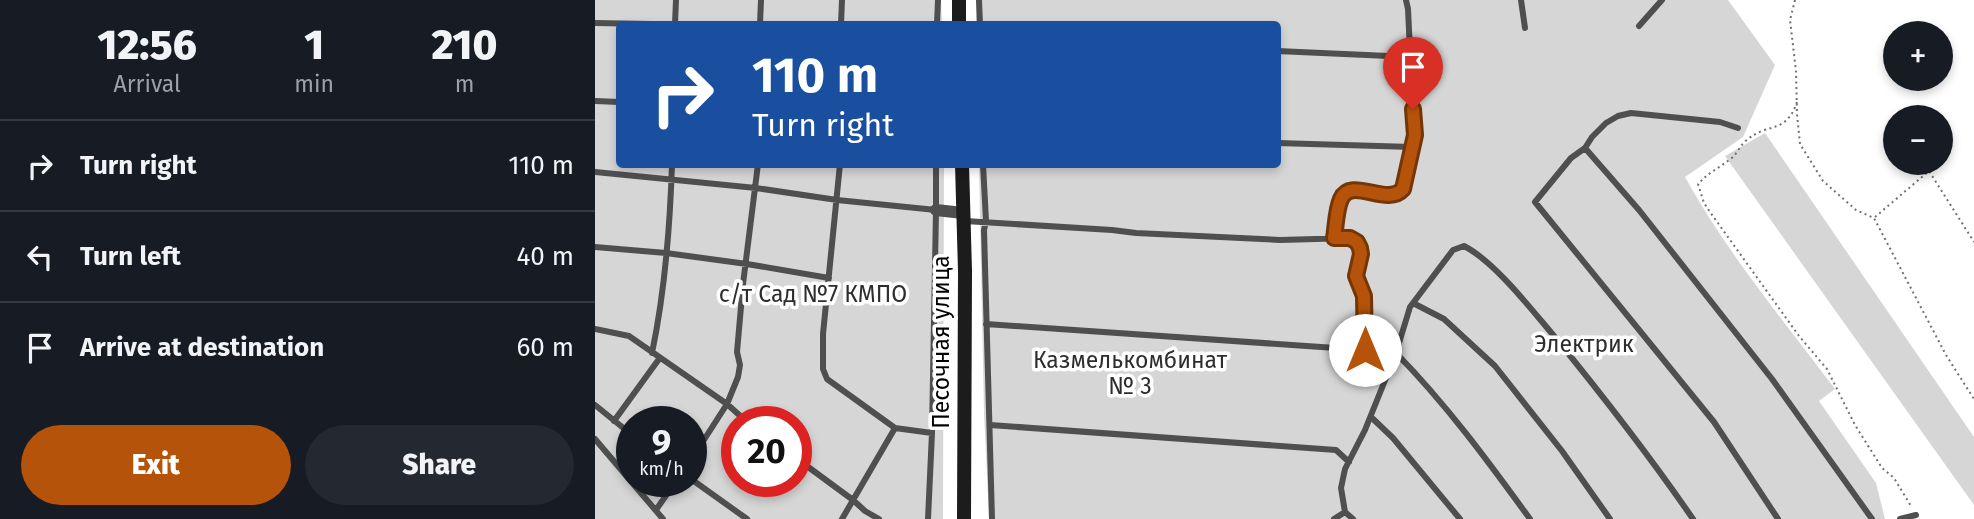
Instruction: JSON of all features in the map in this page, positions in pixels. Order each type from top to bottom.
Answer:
[{"type":"main road","points":[[959,0],[959,21]]},
{"type":"main road","name":"Песочная улица","points":[[962,168],[964,519]]},
{"type":"street","points":[[936,210],[963,217]]},
{"type":"lane","points":[[675,21],[676,0]]},
{"type":"lane","points":[[760,21],[761,0]]},
{"type":"lane","points":[[841,21],[842,0]]},
{"type":"lane","points":[[937,21],[938,0]]},
{"type":"lane","points":[[979,0],[980,21]]},
{"type":"lane","points":[[1334,238],[1343,194],[1349,190],[1357,190],[1392,196],[1403,189],[1415,135],[1406,0]]},
{"type":"lane","points":[[1521,0],[1525,28]]},
{"type":"lane","points":[[1639,26],[1662,0]]},
{"type":"lane","points":[[595,23],[616,23]]},
{"type":"lane","points":[[1281,51],[1411,57]]},
{"type":"lane","points":[[595,101],[616,102]]},
{"type":"lane","points":[[1738,128],[1720,122],[1631,113],[1618,116],[1591,137],[1585,148],[1571,158],[1535,202],[1714,422],[1778,519]]},
{"type":"lane","points":[[1281,143],[1412,147]]},
{"type":"lane","points":[[1585,148],[1639,210],[1772,379],[1872,519]]},
{"type":"lane","points":[[652,353],[659,319],[672,168]]},
{"type":"lane","points":[[707,435],[727,404],[738,377],[740,365],[737,352],[758,168]]},
{"type":"lane","points":[[840,168],[823,334],[823,369],[827,379],[895,428],[932,433]]},
{"type":"lane","points":[[928,519],[936,168]]},
{"type":"lane","points":[[983,168],[992,519]]},
{"type":"lane","points":[[595,172],[936,210]]},
{"type":"lane","points":[[963,217],[1149,234],[1280,240],[1350,238],[1357,242],[1361,254],[1356,276],[1364,296],[1365,350]]},
{"type":"lane","points":[[1353,519],[1345,512],[1341,488],[1345,469],[1371,417],[1396,353],[1410,307],[1454,250],[1464,246],[1475,252],[1525,301],[1620,417],[1693,519]]},
{"type":"lane","points":[[595,247],[666,253],[828,278]]},
{"type":"lane","points":[[1413,303],[1444,319],[1495,366],[1562,451],[1610,519]]},
{"type":"lane","points":[[986,324],[1365,350],[1390,365]]},
{"type":"lane","points":[[595,329],[629,336],[727,404]]},
{"type":"lane","points":[[1396,353],[1478,447],[1530,519]]},
{"type":"lane","points":[[595,405],[614,421],[659,359]]},
{"type":"lane","points":[[1371,417],[1393,438],[1460,519]]},
{"type":"lane","points":[[989,425],[1336,450],[1349,462]]},
{"type":"lane","points":[[842,519],[895,428]]},
{"type":"lane","points":[[595,439],[663,519]]},
{"type":"lane","points":[[812,470],[879,519]]},
{"type":"lane","points":[[707,490],[747,519]]},
{"type":"lane","points":[[656,510],[665,497]]},
{"type":"lane","points":[[1334,519],[1345,512]]},
{"type":"lane","points":[[1900,519],[1916,515]]},
{"type":"path","points":[[1795,0],[1790,20],[1800,144],[1823,181],[1856,210],[1874,218],[1946,355],[1974,398]]},
{"type":"path","points":[[1797,103],[1789,119],[1779,127],[1763,130],[1747,140],[1733,157],[1707,173],[1698,184],[1703,202],[1799,336],[1828,369],[1855,425],[1882,468],[1894,478],[1903,491],[1916,515]]},
{"type":"path","points":[[1874,218],[1930,171],[1974,242]]},
{"type":"green space","name":"с/т Сад №7 КМПО","points":[[595,0],[941,0],[942,21],[616,21],[616,168],[944,168],[943,519],[595,519]]},
{"type":"green space","points":[[976,0],[1728,0],[1775,65],[1743,137],[1685,177],[1737,259],[1835,389],[1819,401],[1876,483],[1885,519],[989,519],[979,168],[1281,168],[1281,21],[976,21]]},
{"type":"green space","points":[[1765,133],[1974,437],[1974,505],[1725,156]]},
{"type":"route","points":[[1365,350],[1364,296],[1356,276],[1360,248],[1357,242],[1350,238],[1334,238],[1340,200],[1349,190],[1392,196],[1400,193],[1415,135],[1413,109]]},
{"type":"park label","name":"Электрик","points":[[1584,344]]},
{"type":"park label","name":"Казмелькомбинат № 3","points":[[1130,373]]}]
